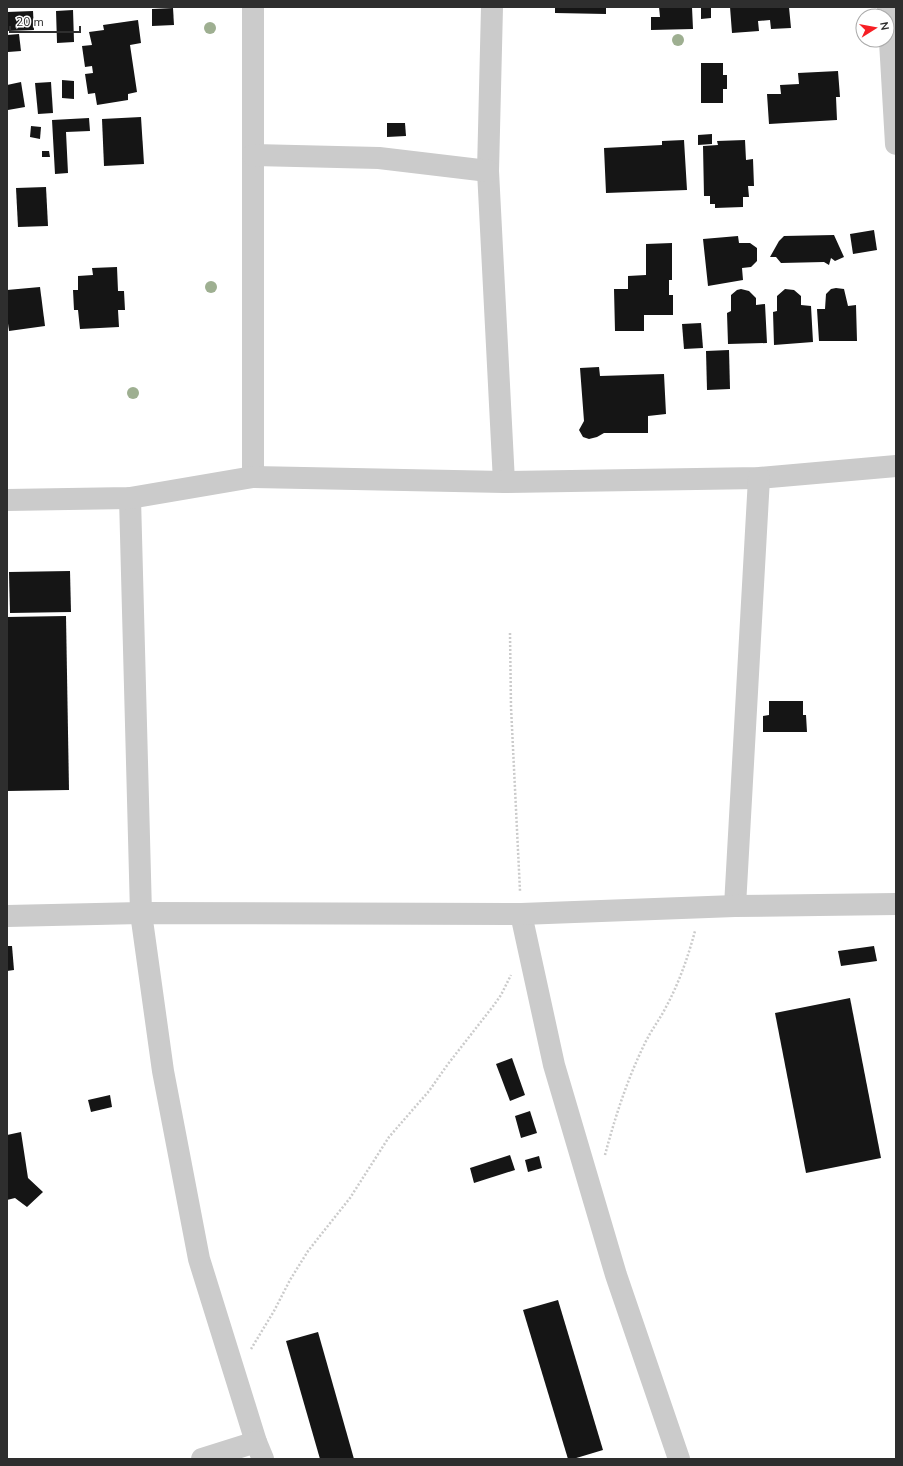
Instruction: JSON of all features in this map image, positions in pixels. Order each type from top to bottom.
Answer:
[{"type":"street","points":[[253,7],[253,476]]},
{"type":"street","points":[[492,7],[488,171],[504,482]]},
{"type":"street","points":[[888,7],[896,144]]},
{"type":"street","points":[[254,155],[379,158],[488,171]]},
{"type":"street","points":[[7,500],[130,498],[253,476],[504,482],[759,478],[896,466]]},
{"type":"street","points":[[735,906],[759,478]]},
{"type":"street","points":[[130,498],[141,913],[163,1071],[199,1258],[259,1450],[202,1459]]},
{"type":"street","points":[[7,916],[141,913],[521,914],[735,906],[896,904]]},
{"type":"street","points":[[521,914],[554,1065],[616,1275],[679,1459]]},
{"type":"path","points":[[510,633],[511,707],[521,914]]},
{"type":"path","points":[[605,1155],[634,1067],[646,1040],[666,1008],[680,977],[692,944],[701,907]]},
{"type":"path","points":[[235,1375],[274,1311],[299,1264],[320,1234],[350,1198],[389,1136],[430,1091],[448,1064],[494,1005],[501,995],[515,966],[528,948]]},
{"type":"building","points":[[555,7],[606,7],[606,14],[555,13]]},
{"type":"building","points":[[659,7],[692,7],[693,29],[651,30],[651,17],[660,17]]},
{"type":"building","points":[[701,7],[711,7],[711,18],[701,19]]},
{"type":"building","points":[[730,7],[789,7],[791,28],[771,29],[770,20],[758,21],[759,31],[732,33]]},
{"type":"building","points":[[173,8],[174,25],[152,26],[152,9]]},
{"type":"building","points":[[73,10],[74,42],[57,43],[56,11]]},
{"type":"building","points":[[33,11],[34,30],[7,31],[7,12]]},
{"type":"building","points":[[138,20],[141,43],[130,45],[137,92],[128,94],[128,100],[97,105],[95,93],[88,94],[85,74],[93,73],[92,66],[85,67],[82,46],[92,45],[89,32],[104,30],[103,25]]},
{"type":"building","points":[[19,34],[21,51],[8,52],[7,35]]},
{"type":"building","points":[[701,63],[723,63],[723,75],[727,75],[727,89],[723,89],[723,103],[701,103]]},
{"type":"building","points":[[838,71],[840,97],[836,97],[837,120],[769,124],[767,94],[781,94],[780,85],[799,84],[798,73]]},
{"type":"building","points":[[62,80],[74,81],[74,99],[62,98]]},
{"type":"building","points":[[21,82],[25,107],[8,110],[7,85]]},
{"type":"building","points":[[51,82],[53,113],[38,114],[35,83]]},
{"type":"building","points":[[141,117],[144,164],[104,166],[102,119]]},
{"type":"building","points":[[89,118],[90,131],[66,132],[68,173],[55,174],[52,120]]},
{"type":"building","points":[[387,123],[405,123],[406,136],[387,137]]},
{"type":"building","points":[[31,126],[41,127],[40,139],[30,137]]},
{"type":"building","points":[[712,134],[712,144],[698,145],[698,135]]},
{"type":"building","points":[[684,140],[687,190],[606,193],[604,148],[662,145],[662,141]]},
{"type":"building","points":[[745,140],[746,160],[753,159],[754,186],[748,186],[749,197],[743,197],[743,207],[715,208],[715,204],[710,204],[710,196],[704,196],[703,146],[718,145],[717,141]]},
{"type":"building","points":[[42,151],[49,151],[50,157],[42,157]]},
{"type":"building","points":[[46,187],[48,226],[18,227],[16,188]]},
{"type":"building","points":[[874,230],[877,250],[853,254],[850,234]]},
{"type":"building","points":[[834,235],[844,257],[835,261],[831,258],[829,265],[824,262],[781,263],[776,257],[770,257],[779,241],[784,236]]},
{"type":"building","points":[[738,236],[739,243],[750,243],[757,248],[757,261],[751,267],[742,268],[743,280],[708,286],[703,239]]},
{"type":"building","points":[[672,243],[672,280],[669,280],[669,295],[673,295],[673,315],[644,315],[644,331],[615,331],[614,289],[628,289],[628,276],[646,275],[646,244]]},
{"type":"building","points":[[117,267],[118,291],[124,291],[125,310],[118,310],[119,327],[80,329],[78,310],[74,310],[73,290],[78,290],[78,276],[93,275],[92,268]]},
{"type":"building","points":[[40,287],[45,326],[9,331],[7,316],[7,290]]},
{"type":"building","points":[[741,289],[749,291],[756,298],[756,305],[765,304],[767,343],[728,344],[727,313],[731,311],[731,295],[737,290]]},
{"type":"building","points":[[785,289],[794,290],[801,296],[801,305],[811,306],[813,342],[774,345],[773,312],[777,311],[777,296]]},
{"type":"building","points":[[831,289],[844,289],[848,306],[856,305],[857,341],[819,341],[817,309],[825,309],[826,294]]},
{"type":"building","points":[[701,323],[703,348],[684,349],[682,324]]},
{"type":"building","points":[[729,350],[730,389],[707,390],[706,351]]},
{"type":"building","points":[[599,367],[600,376],[664,374],[666,414],[648,416],[648,433],[604,433],[589,439],[583,437],[579,430],[584,421],[580,368]]},
{"type":"building","points":[[70,571],[71,612],[10,613],[9,572]]},
{"type":"building","points":[[66,616],[69,790],[7,791],[7,617]]},
{"type":"building","points":[[769,701],[803,701],[803,715],[806,715],[807,732],[763,732],[763,716],[769,715]]},
{"type":"building","points":[[7,946],[12,946],[14,970],[7,971]]},
{"type":"building","points":[[874,946],[877,961],[841,966],[838,951]]},
{"type":"building","points":[[850,998],[881,1158],[806,1173],[775,1013]]},
{"type":"building","points":[[512,1058],[525,1095],[510,1101],[496,1064]]},
{"type":"building","points":[[110,1095],[112,1107],[91,1112],[88,1100]]},
{"type":"building","points":[[530,1111],[537,1133],[521,1138],[515,1116]]},
{"type":"building","points":[[21,1132],[28,1178],[43,1192],[27,1207],[15,1198],[7,1200],[7,1135]]},
{"type":"building","points":[[510,1155],[515,1170],[474,1183],[470,1168]]},
{"type":"building","points":[[539,1156],[542,1168],[528,1172],[525,1160]]},
{"type":"building","points":[[558,1300],[603,1450],[573,1459],[568,1459],[523,1310]]},
{"type":"building","points":[[318,1332],[354,1459],[320,1459],[286,1341]]}]
